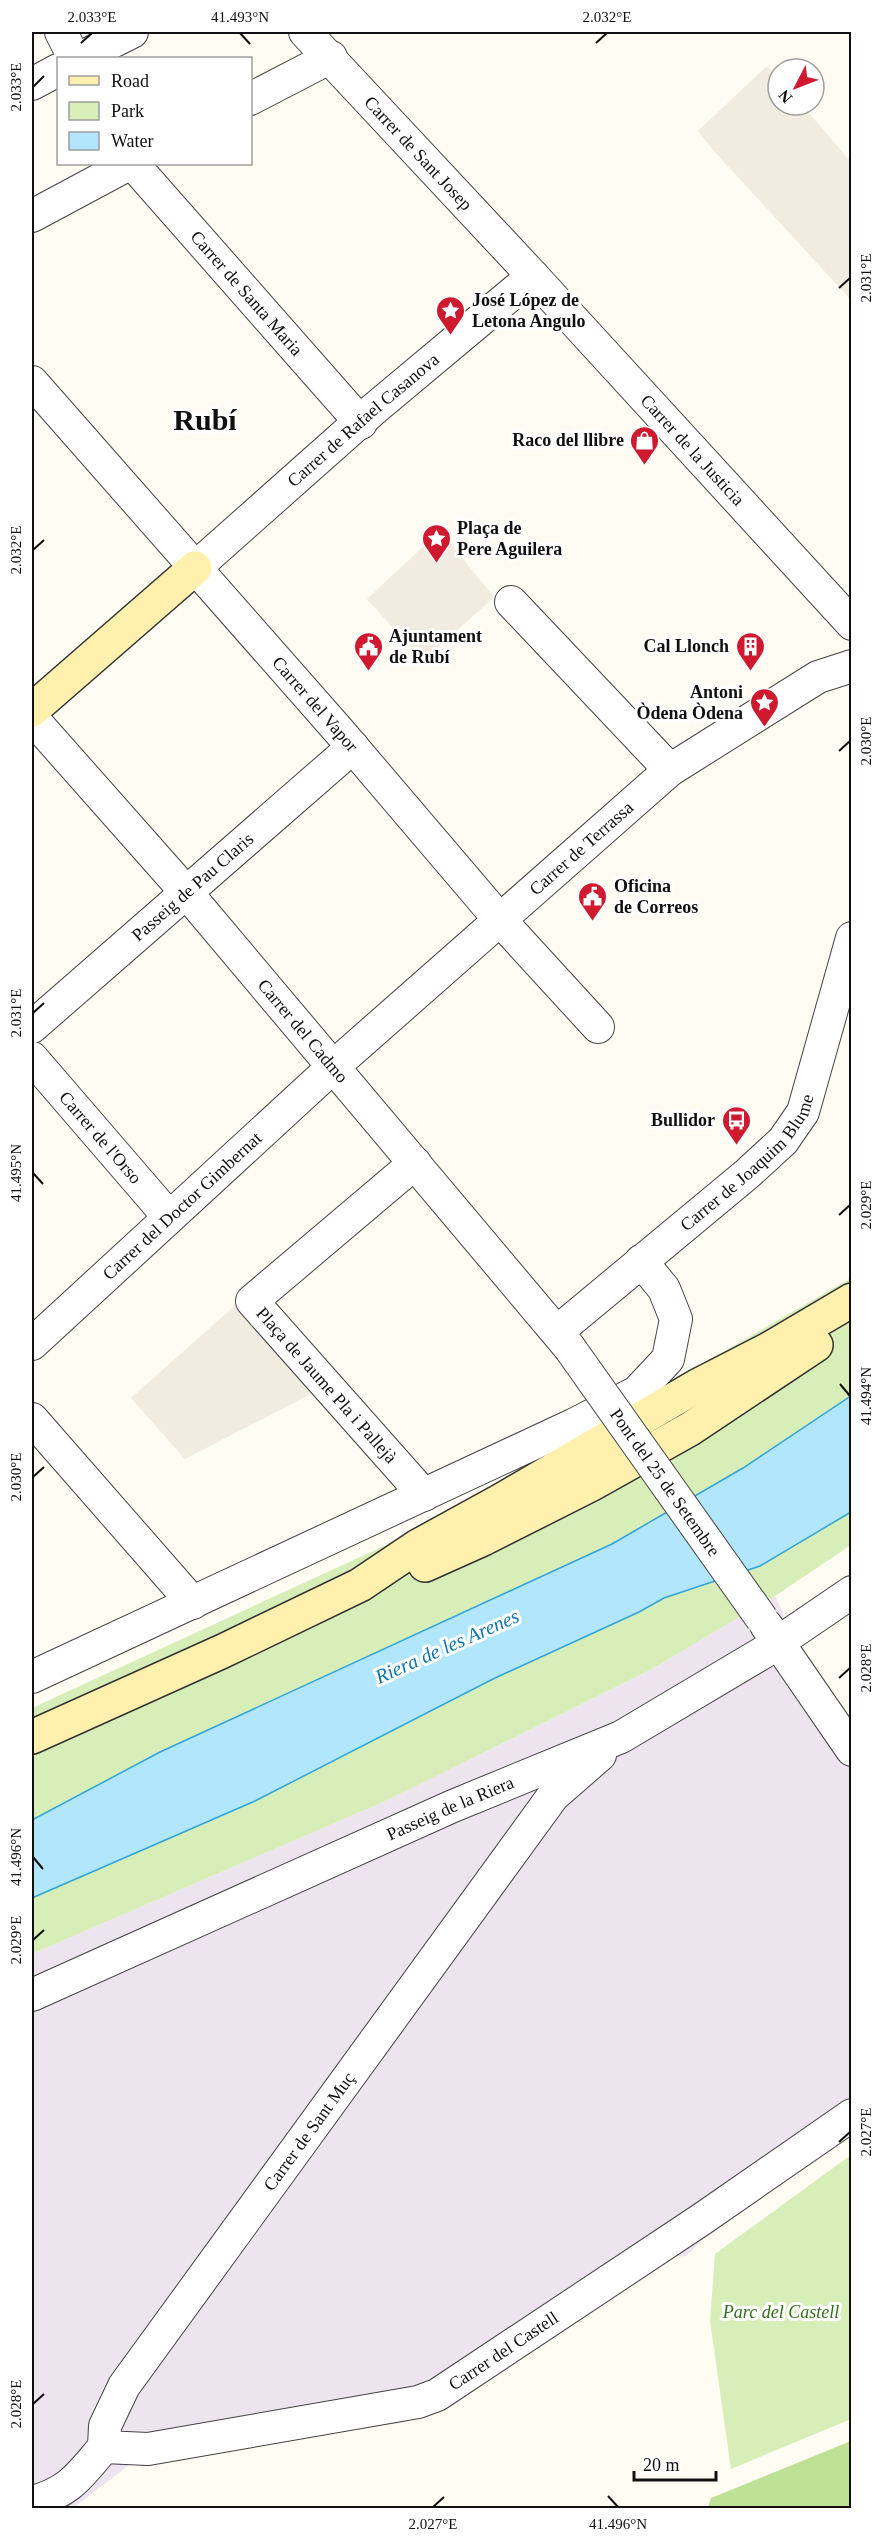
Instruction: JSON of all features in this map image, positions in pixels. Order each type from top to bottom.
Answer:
[{"type":"main road","points":[[32,710],[195,568]]},
{"type":"main road","points":[[360,1585],[418,1546],[852,1300]]},
{"type":"main road","points":[[32,1737],[223,1651],[360,1585],[426,1564],[590,1485],[690,1429],[852,1320]]},
{"type":"street","points":[[61,32],[74,57]]},
{"type":"street","points":[[82,57],[132,32]]},
{"type":"street","name":"Carrer de Sant Josep","points":[[305,32],[331,57],[533,276]]},
{"type":"street","points":[[252,98],[331,57]]},
{"type":"street","points":[[32,84],[57,71]]},
{"type":"street","points":[[32,216],[129,165]]},
{"type":"street","name":"Carrer de Santa Maria","points":[[132,165],[361,423]]},
{"type":"street","name":"Carrer de Rafael Casanova","points":[[195,568],[374,410],[533,276]]},
{"type":"street","name":"Carrer de la Justicia","points":[[533,276],[852,624]]},
{"type":"street","name":"Carrer del Vapor","points":[[32,382],[353,747],[500,920],[598,1027]]},
{"type":"street","points":[[511,602],[670,770]]},
{"type":"street","name":"Carrer de Terrassa","points":[[334,1066],[670,770],[818,677],[852,666]]},
{"type":"street","name":"Carrer del Cadmo","points":[[32,718],[186,892],[563,1339]]},
{"type":"street","name":"Passeig de Pau Claris","points":[[32,1027],[353,747]]},
{"type":"street","name":"Carrer de Joaquim Blume","points":[[563,1339],[641,1261],[783,1141],[803,1112],[852,938]]},
{"type":"street","name":"Carrer de l'Orso","points":[[32,1058],[169,1218]]},
{"type":"street","name":"Carrer del Doctor Gimbernat","points":[[32,1344],[334,1066]]},
{"type":"street","name":"Plaça de Jaume Pla i Pallejà","points":[[415,1163],[252,1300],[424,1494]]},
{"type":"street","points":[[32,1677],[573,1425],[638,1392],[668,1359],[676,1319],[664,1289],[641,1261]]},
{"type":"street","name":"Pont del 25 de Setembre","points":[[563,1339],[852,1750]]},
{"type":"street","points":[[32,1419],[193,1603]]},
{"type":"street","name":"Passeig de la Riera","points":[[32,1995],[485,1793],[621,1737],[770,1631],[852,1592]]},
{"type":"street","name":"Carrer de Sant Muç","points":[[104,2446],[105,2426],[124,2386],[532,1824],[553,1796],[621,1737]]},
{"type":"street","points":[[485,1793],[512,1790],[527,1801],[532,1824]]},
{"type":"street","name":"Carrer del Castell","points":[[104,2446],[148,2449],[418,2402],[436,2395],[692,2225],[852,2115]]},
{"type":"street","points":[[32,2502],[46,2498],[76,2481],[104,2446]]},
{"type":"shaded area","points":[[766,67],[766,117],[812,117],[851,162],[851,300],[713,150],[698,131]]},
{"type":"shaded area","name":"Plaça de Pere Aguilera","points":[[440,531],[494,597],[423,661],[367,599]]},
{"type":"shaded area","points":[[239,1302],[311,1394],[185,1459],[131,1398]]},
{"type":"shaded area","points":[[775,1596],[810,1672],[851,1731],[851,2124],[718,2225],[686,2256],[671,2257],[440,2389],[407,2422],[133,2462],[73,2508],[32,2508],[32,1954],[388,1800],[652,1669]]},
{"type":"green space","points":[[851,1278],[851,1396],[743,1468],[612,1544],[160,1752],[32,1820],[32,1708],[395,1541]]},
{"type":"green space","points":[[851,1512],[851,1545],[775,1596],[652,1669],[388,1800],[32,1954],[32,1898],[255,1801],[493,1679],[639,1612],[664,1598],[760,1566]]},
{"type":"green space","name":"Parc del Castell","points":[[851,2155],[851,2419],[731,2469],[710,2321],[715,2254]]},
{"type":"green space","points":[[851,2441],[851,2508],[708,2508],[711,2498]]},
{"type":"water","name":"Riera de les Arenes","points":[[851,1396],[851,1512],[760,1566],[664,1598],[639,1612],[493,1679],[255,1801],[32,1898],[32,1820],[160,1752],[612,1544],[743,1468]]},
{"type":"place","name":"José López de Letona Angulo","points":[[451,336]]},
{"type":"place","name":"Raco del llibre","points":[[645,466]]},
{"type":"place","name":"Plaça de Pere Aguilera","points":[[436,564]]},
{"type":"place","name":"Ajuntament de Rubí","points":[[368,672]]},
{"type":"place","name":"Cal Llonch","points":[[750,672]]},
{"type":"place","name":"Antoni Òdena Òdena","points":[[764,728]]},
{"type":"place","name":"Oficina de Correos","points":[[593,922]]},
{"type":"place","name":"Bullidor","points":[[736,1146]]},
{"type":"district","name":"Rubí","points":[[205,419]]}]
